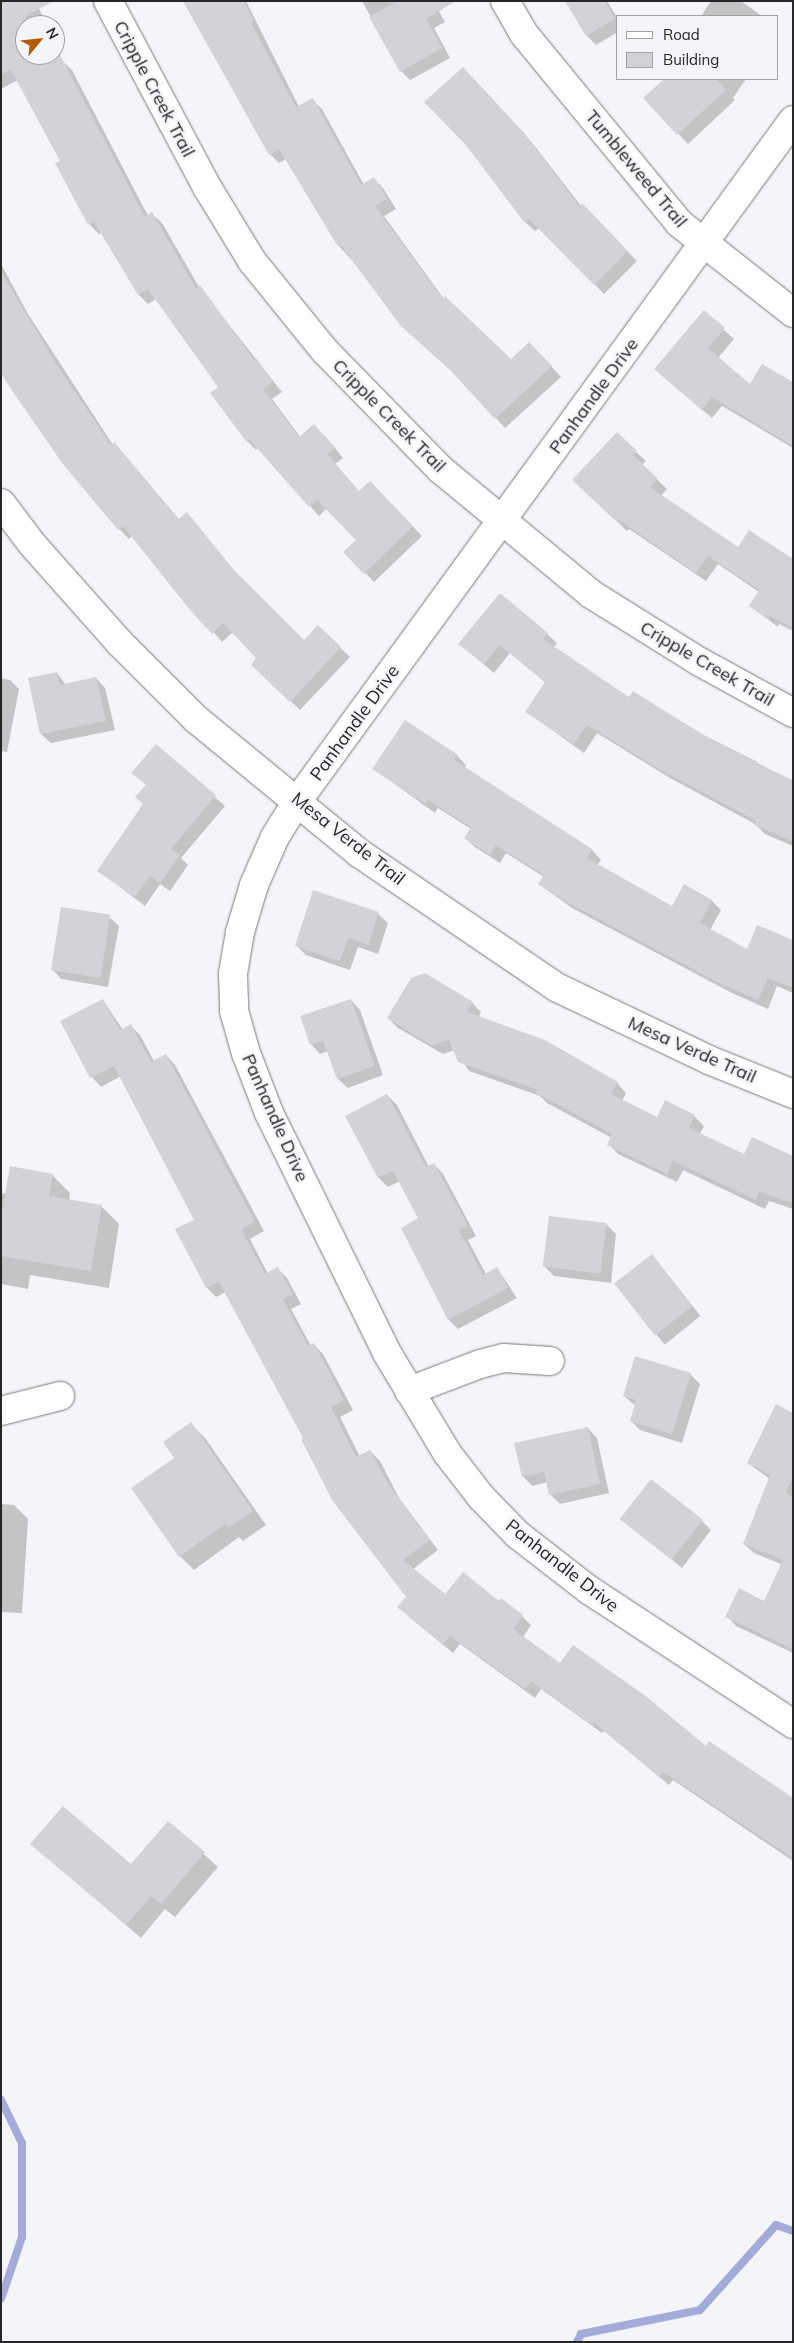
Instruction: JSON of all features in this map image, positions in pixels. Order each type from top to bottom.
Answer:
[{"type":"street","name":"Cripple Creek Trail","points":[[108,1],[206,187],[252,261],[325,351],[440,468],[591,594],[700,662],[793,713]]},
{"type":"street","name":"Tumbleweed Trail","points":[[505,1],[524,34],[679,223],[704,245],[793,313]]},
{"type":"street","name":"Panhandle Drive","points":[[793,120],[503,522],[298,800],[275,838],[258,877],[240,932],[233,974],[234,1011],[246,1053],[269,1113],[386,1353],[447,1453],[481,1497],[518,1536],[589,1590],[793,1724]]},
{"type":"street","name":"Mesa Verde Trail","points":[[1,503],[32,544],[120,643],[196,719],[298,800],[359,853],[556,987],[710,1060],[793,1094]]},
{"type":"street","points":[[409,1391],[504,1358],[550,1361]]},
{"type":"street","points":[[1,1411],[60,1396]]},
{"type":"building","points":[[1,1],[54,1],[27,15],[15,15],[15,65],[65,65],[145,217],[152,212],[196,288],[200,285],[254,360],[256,358],[273,382],[263,389],[299,437],[314,424],[335,448],[327,454],[359,491],[370,481],[413,526],[364,574],[343,552],[356,540],[317,500],[309,507],[249,439],[246,441],[210,393],[218,387],[148,289],[138,295],[94,222],[88,225],[55,163],[60,161],[11,70],[1,75]]},
{"type":"building","points":[[183,1],[244,1],[254,21],[251,23],[296,107],[313,98],[361,185],[374,177],[387,199],[375,206],[443,299],[445,296],[511,359],[529,342],[552,366],[495,419],[451,371],[400,325],[340,244],[337,245],[279,149],[269,155]]},
{"type":"building","points":[[398,1],[456,1],[426,19],[442,48],[400,72],[369,17]]},
{"type":"building","points":[[565,1],[605,1],[615,19],[586,36]]},
{"type":"building","points":[[463,67],[525,134],[579,206],[582,203],[628,251],[594,285],[529,219],[524,222],[466,145],[424,102]]},
{"type":"building","points":[[663,80],[717,80],[726,90],[677,135],[643,98]]},
{"type":"building","points":[[1,271],[53,359],[111,445],[114,442],[179,519],[187,512],[233,569],[304,640],[318,625],[341,647],[290,702],[251,665],[256,658],[223,623],[212,634],[190,610],[123,526],[118,530],[62,463],[11,389],[1,373]]},
{"type":"building","points":[[704,310],[725,328],[708,348],[750,384],[762,364],[793,382],[793,446],[712,397],[702,410],[654,369]]},
{"type":"building","points":[[617,432],[637,451],[633,455],[658,479],[650,487],[738,547],[749,530],[793,559],[793,628],[770,616],[768,619],[749,606],[759,590],[708,556],[696,573],[619,520],[617,522],[572,480]]},
{"type":"building","points":[[500,593],[548,633],[543,639],[629,697],[633,691],[702,734],[758,762],[756,764],[793,780],[793,841],[754,825],[756,821],[659,769],[587,725],[574,744],[525,712],[545,682],[500,645],[484,664],[458,644]]},
{"type":"building","points":[[57,672],[60,685],[96,677],[106,721],[40,734],[28,678]]},
{"type":"building","points":[[405,720],[458,755],[454,760],[592,849],[587,858],[672,906],[684,884],[712,900],[700,923],[747,949],[757,925],[793,940],[793,988],[768,978],[758,1000],[721,984],[561,899],[538,884],[544,875],[496,845],[490,855],[464,838],[471,827],[428,800],[426,804],[372,769]]},
{"type":"building","points":[[156,744],[216,795],[171,849],[180,855],[160,883],[150,876],[135,897],[97,871],[143,804],[135,797],[146,785],[131,773]]},
{"type":"building","points":[[313,890],[379,912],[368,945],[348,938],[340,961],[295,946]]},
{"type":"building","points":[[61,907],[110,915],[100,978],[51,970]]},
{"type":"building","points":[[425,973],[473,1002],[467,1012],[545,1040],[618,1082],[611,1094],[657,1117],[665,1100],[695,1115],[689,1128],[744,1154],[752,1137],[793,1156],[793,1203],[759,1192],[756,1200],[673,1161],[667,1174],[607,1145],[612,1134],[536,1093],[538,1090],[458,1062],[449,1040],[432,1046],[387,1018],[411,978]]},
{"type":"building","points":[[103,999],[120,1030],[131,1024],[151,1062],[166,1054],[255,1222],[241,1229],[265,1274],[278,1267],[293,1294],[283,1299],[308,1346],[314,1343],[344,1400],[331,1407],[356,1457],[370,1450],[390,1487],[430,1540],[403,1560],[445,1594],[463,1572],[499,1601],[501,1598],[523,1615],[513,1629],[560,1663],[573,1645],[647,1697],[706,1746],[709,1741],[793,1798],[793,1858],[663,1772],[659,1777],[594,1722],[592,1725],[531,1681],[525,1689],[450,1636],[443,1644],[397,1607],[406,1597],[332,1500],[301,1439],[303,1438],[219,1282],[206,1288],[175,1229],[194,1220],[114,1066],[90,1078],[60,1021]]},
{"type":"building","points":[[351,999],[375,1066],[337,1079],[323,1041],[310,1045],[300,1016]]},
{"type":"building","points":[[387,1094],[426,1167],[434,1163],[468,1226],[459,1230],[483,1275],[497,1267],[508,1288],[448,1320],[401,1228],[418,1218],[393,1171],[378,1178],[345,1116]]},
{"type":"building","points":[[10,1166],[53,1174],[49,1196],[102,1205],[91,1271],[1,1256],[1,1217]]},
{"type":"building","points":[[549,1216],[607,1223],[600,1274],[543,1267]]},
{"type":"building","points":[[652,1254],[693,1306],[655,1336],[614,1284]]},
{"type":"building","points":[[635,1356],[691,1373],[672,1434],[630,1421],[636,1400],[623,1396]]},
{"type":"building","points":[[776,1404],[793,1413],[793,1478],[785,1493],[793,1497],[793,1649],[725,1617],[739,1588],[764,1601],[783,1560],[743,1544],[770,1475],[747,1463]]},
{"type":"building","points":[[191,1422],[253,1511],[228,1528],[225,1524],[179,1557],[131,1488],[174,1458],[163,1442]]},
{"type":"building","points":[[588,1427],[600,1484],[549,1495],[544,1472],[522,1477],[514,1443]]},
{"type":"building","points":[[651,1479],[703,1520],[672,1560],[620,1519]]},
{"type":"building","points":[[63,1806],[131,1864],[168,1821],[205,1852],[161,1904],[151,1896],[126,1925],[30,1844]]},
{"type":"waterway","points":[[1,2100],[22,2143],[22,2237],[1,2299]]},
{"type":"waterway","points":[[577,2342],[581,2334],[700,2310],[776,2225],[793,2231]]}]
